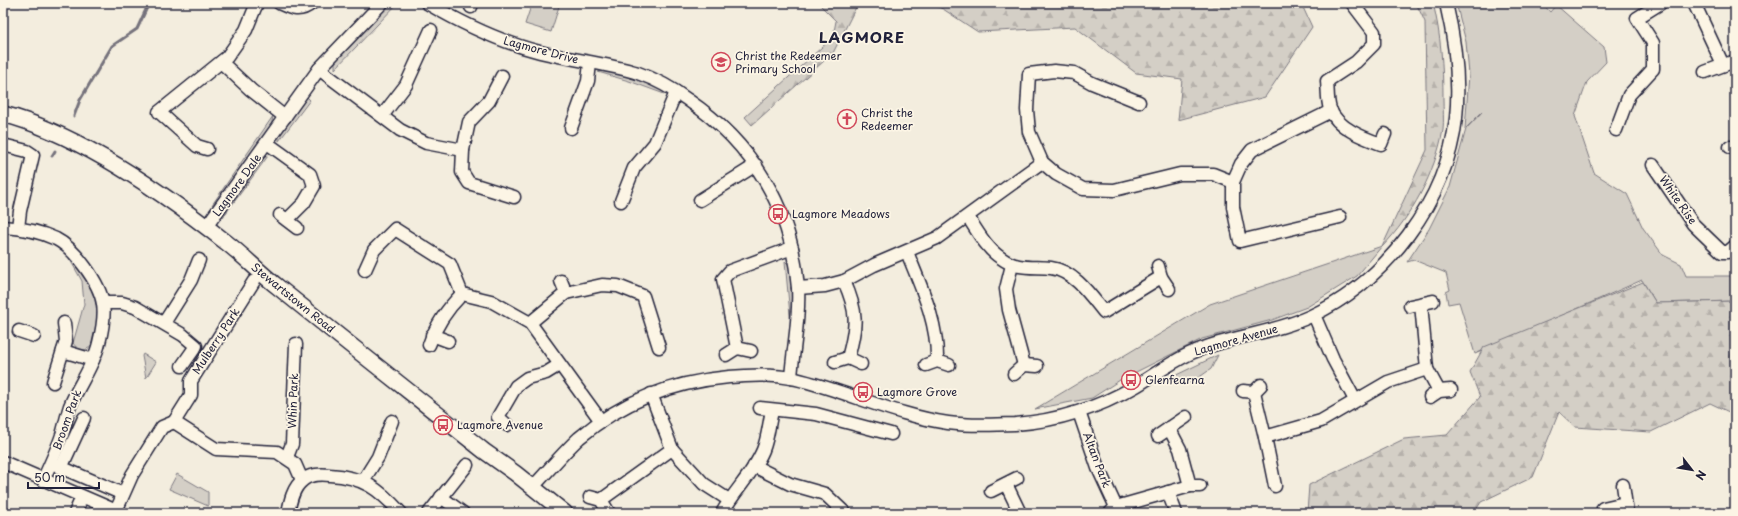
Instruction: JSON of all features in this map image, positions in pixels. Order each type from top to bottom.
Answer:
[{"type":"main road","name":"Stewartstown Road","points":[[3,114],[52,132],[112,162],[138,178],[206,227],[277,286],[484,451],[565,513]]},
{"type":"street","points":[[198,150],[159,112],[227,57],[246,30],[257,3]]},
{"type":"street","points":[[279,3],[295,10],[306,8],[312,3]]},
{"type":"street","name":"Lagmore Dale","points":[[206,227],[319,69],[382,3]]},
{"type":"street","name":"Lagmore Drive","points":[[427,3],[450,17],[512,44],[638,73],[676,92],[709,114],[724,127],[745,150],[756,165],[780,210],[792,248],[798,288],[798,312],[791,378]]},
{"type":"street","points":[[1352,3],[1374,32],[1374,44],[1356,62],[1327,81],[1331,111],[1341,124],[1359,136],[1381,144],[1385,134]]},
{"type":"street","name":"Lagmore Avenue","points":[[533,487],[573,444],[601,421],[624,407],[651,394],[703,379],[747,376],[791,378],[928,419],[951,423],[1017,424],[1079,412],[1114,398],[1190,354],[1274,330],[1314,315],[1365,282],[1391,258],[1410,233],[1437,185],[1451,146],[1456,120],[1458,91],[1453,32],[1446,3]]},
{"type":"street","points":[[1616,130],[1626,120],[1628,95],[1652,69],[1653,43],[1637,18],[1661,3]]},
{"type":"street","points":[[1694,3],[1722,65]]},
{"type":"street","points":[[382,116],[406,85],[431,30]]},
{"type":"street","points":[[1705,72],[1735,61]]},
{"type":"street","points":[[221,62],[251,90],[285,116]]},
{"type":"street","name":"Lagmore Drive","points":[[571,128],[588,81],[590,63]]},
{"type":"street","points":[[319,69],[400,130],[426,144],[464,150]]},
{"type":"street","points":[[1139,102],[1092,83],[1074,73],[1054,71],[1029,74],[1027,110],[1029,132],[1042,162],[1056,174],[1083,189],[1114,190],[1180,174],[1213,174],[1233,182]]},
{"type":"street","points":[[502,76],[489,101],[469,122],[462,172],[469,183],[514,198]]},
{"type":"street","points":[[621,201],[634,168],[655,143],[676,92]]},
{"type":"street","points":[[1331,111],[1252,150],[1241,164],[1233,182],[1233,207],[1240,241],[1340,217]]},
{"type":"street","name":"Lagmore Dale","points":[[267,143],[310,174],[314,186],[304,203],[284,217],[297,228]]},
{"type":"street","points":[[3,145],[27,151],[33,155],[20,211],[18,228]]},
{"type":"street","points":[[798,288],[825,286],[844,281],[874,265],[937,238],[1042,162]]},
{"type":"street","points":[[700,200],[756,165]]},
{"type":"street","name":"White Rise","points":[[1653,172],[1694,224],[1722,252],[1728,252],[1735,246]]},
{"type":"street","points":[[968,217],[982,238],[1000,258],[1012,265],[1030,268],[1052,268],[1066,273],[1088,291],[1104,312],[1160,272],[1169,289]]},
{"type":"street","name":"Broom Park","points":[[3,227],[39,232],[68,247],[93,279],[103,303],[103,323],[99,343],[93,360],[75,395],[60,441],[44,480]]},
{"type":"street","points":[[365,270],[374,250],[395,229],[450,264],[462,294]]},
{"type":"street","points":[[737,348],[723,279],[730,271],[792,248]]},
{"type":"street","points":[[907,252],[929,307],[938,346],[937,364]]},
{"type":"street","points":[[164,323],[191,280],[199,260]]},
{"type":"street","points":[[1012,265],[1006,289],[1009,310],[1024,365]]},
{"type":"street","name":"Mulberry Park","points":[[118,512],[123,494],[132,475],[162,427],[174,422],[191,395],[191,381],[254,281]]},
{"type":"street","points":[[562,281],[566,293]]},
{"type":"street","points":[[844,281],[851,296],[856,325],[848,358]]},
{"type":"street","points":[[530,323],[566,293],[602,285],[618,286],[643,296],[654,342]]},
{"type":"street","points":[[462,294],[491,301],[530,323],[601,421]]},
{"type":"street","points":[[448,341],[430,340],[447,309],[462,294]]},
{"type":"street","points":[[103,303],[128,304],[183,335],[196,346],[182,366]]},
{"type":"street","points":[[1421,304],[1427,369],[1440,393]]},
{"type":"street","points":[[1314,315],[1333,358],[1355,400]]},
{"type":"street","points":[[53,382],[66,341],[64,322]]},
{"type":"street","points":[[19,331],[34,336]]},
{"type":"street","name":"Whin Park","points":[[287,457],[292,444],[296,344]]},
{"type":"street","points":[[726,355],[737,348],[751,351]]},
{"type":"street","points":[[63,351],[93,360]]},
{"type":"street","points":[[835,362],[848,358],[861,364]]},
{"type":"street","points":[[507,425],[498,417],[516,386],[527,378],[546,373],[560,365]]},
{"type":"street","points":[[1014,374],[1024,365],[1037,366]]},
{"type":"street","points":[[1265,437],[1321,421],[1388,382],[1427,369]]},
{"type":"street","points":[[1253,389],[1276,488]]},
{"type":"street","points":[[651,394],[672,449],[704,484],[729,500]]},
{"type":"street","points":[[722,513],[729,500],[746,480],[763,450],[766,410],[816,414],[891,434]]},
{"type":"street","name":"Altan Park","points":[[1079,412],[1113,510]]},
{"type":"street","points":[[1158,436],[1186,417]]},
{"type":"street","name":"Broom Park","points":[[84,418],[60,467],[123,494]]},
{"type":"street","points":[[363,481],[378,457],[392,421]]},
{"type":"street","points":[[174,422],[216,449],[277,452],[287,457],[295,464],[302,480]]},
{"type":"street","points":[[1113,510],[1168,492],[1195,486],[1180,449],[1169,428]]},
{"type":"street","points":[[609,513],[595,499],[672,449]]},
{"type":"street","points":[[3,462],[118,512]]},
{"type":"street","points":[[429,513],[444,499],[467,465]]},
{"type":"street","points":[[754,466],[790,484],[825,494],[845,513]]},
{"type":"street","points":[[288,513],[292,494],[302,480],[319,474],[347,476],[363,481],[384,494],[401,513]]},
{"type":"street","points":[[991,491],[1017,478]]},
{"type":"street","points":[[1006,484],[1020,513]]},
{"type":"street","points":[[1604,508],[1626,508],[1622,485]]},
{"type":"street","points":[[1168,492],[1176,513]]},
{"type":"street","points":[[75,513],[82,497]]},
{"type":"street","points":[[444,499],[463,513]]},
{"type":"green space","points":[[390,3],[398,3],[335,69],[335,62],[338,57]]},
{"type":"green space","points":[[532,3],[560,3],[551,32],[525,24]]},
{"type":"green space","points":[[818,3],[863,3],[855,9],[833,53],[752,125],[745,117],[833,37],[836,21]]},
{"type":"green space","points":[[928,3],[1301,3],[1312,27],[1265,97],[1178,120],[1182,79],[1136,73],[1075,27],[978,32],[943,9]]},
{"type":"green space","points":[[1416,3],[1433,3],[1436,15],[1442,63],[1443,130],[1434,162],[1421,193],[1403,222],[1382,247],[1427,150],[1425,22]]},
{"type":"green space","points":[[1456,3],[1519,3],[1521,8],[1542,3],[1550,12],[1556,5],[1604,47],[1606,62],[1587,82],[1575,116],[1594,173],[1627,194],[1643,228],[1663,255],[1681,264],[1686,276],[1735,276],[1735,301],[1656,303],[1642,280],[1475,354],[1459,302],[1448,304],[1446,292],[1450,290],[1446,273],[1414,260],[1407,262],[1429,229],[1450,187],[1466,129],[1482,112],[1465,129],[1469,74],[1466,42]]},
{"type":"green space","points":[[605,70],[648,82],[663,90],[667,95],[629,81],[598,72]]},
{"type":"green space","points":[[307,97],[310,100],[279,141],[279,134]]},
{"type":"green space","points":[[273,116],[271,127],[226,190],[212,205]]},
{"type":"green space","points":[[268,156],[223,217],[221,215],[263,158]]},
{"type":"green space","points":[[1382,246],[1357,276],[1307,307],[1272,320],[1202,339],[1120,380],[1092,398],[1035,409],[1210,304]]},
{"type":"green space","points":[[68,256],[88,281],[94,291],[97,303],[98,319],[95,336],[88,348],[83,350],[78,349],[73,343],[84,304],[82,281]]},
{"type":"green space","points":[[785,261],[790,266],[793,305],[791,326]]},
{"type":"green space","points":[[1643,282],[1656,303],[1735,301],[1735,412],[1731,413],[1710,403],[1651,432],[1575,427],[1559,412],[1533,477],[1481,502],[1474,513],[1307,513],[1309,485],[1404,439],[1447,435],[1480,397],[1470,372],[1484,347]]},
{"type":"green space","points":[[143,354],[156,362],[146,378],[142,356]]},
{"type":"green space","points":[[1218,355],[1211,369],[1191,383],[1166,383],[1168,379]]},
{"type":"green space","points":[[177,474],[208,492],[208,506],[169,489]]},
{"type":"waterway","points":[[74,116],[80,100],[112,46],[137,29],[149,3]]},
{"type":"waterway","points":[[52,156],[55,151]]},
{"type":"place","name":"Christ the Redeemer Primary School","points":[[721,62]]},
{"type":"place","name":"Christ the Redeemer","points":[[847,119]]},
{"type":"place","name":"Lagmore Meadows","points":[[778,214]]},
{"type":"place","name":"Glenfearna","points":[[1131,380]]},
{"type":"place","name":"Lagmore Grove","points":[[863,392]]},
{"type":"place","name":"Lagmore Avenue","points":[[443,425]]},
{"type":"district","name":"LAGMORE","points":[[862,38]]}]
